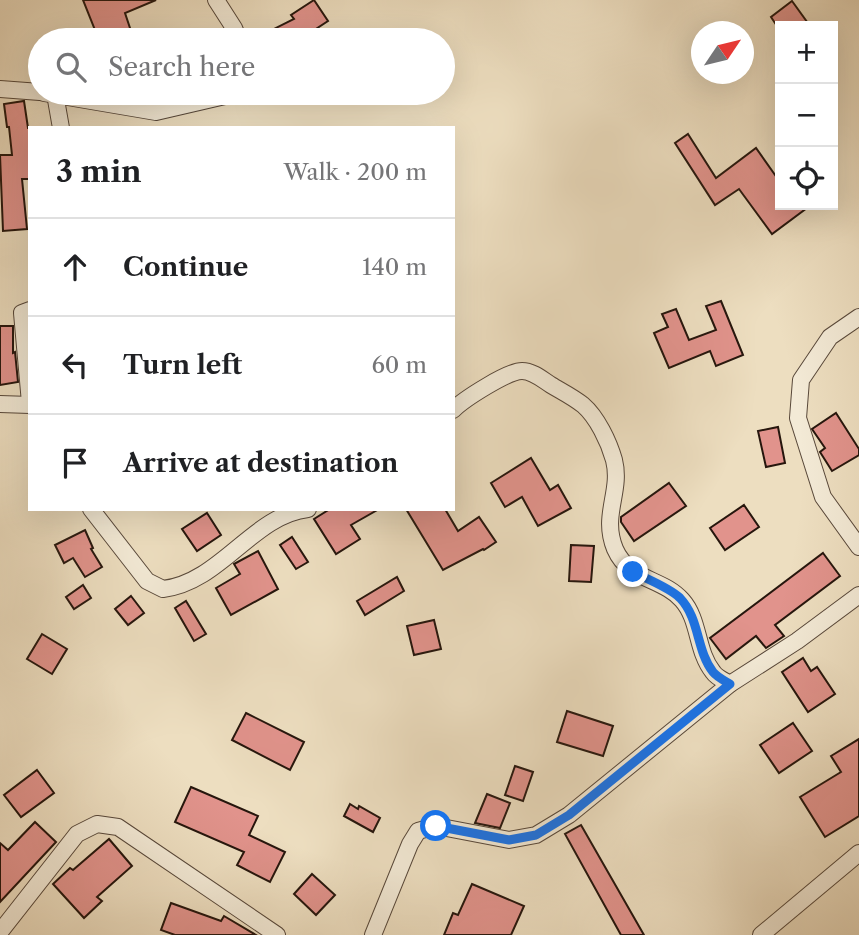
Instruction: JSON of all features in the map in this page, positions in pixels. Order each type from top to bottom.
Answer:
[{"type":"street","points":[[216,0],[234,28]]},
{"type":"street","points":[[0,89],[28,91]]},
{"type":"street","points":[[51,105],[60,126]]},
{"type":"street","points":[[115,105],[156,112],[186,105]]},
{"type":"street","points":[[28,311],[22,313],[28,381]]},
{"type":"street","points":[[859,317],[830,337],[802,380],[798,418],[823,496],[859,547]]},
{"type":"street","points":[[455,409],[483,390],[521,371],[532,373],[583,405],[597,422],[614,460],[615,486],[609,518],[616,550],[623,563],[633,572],[681,598],[692,614],[714,674],[730,684]]},
{"type":"street","points":[[0,404],[28,404]]},
{"type":"street","points":[[93,511],[148,581],[163,589],[214,569],[267,525],[293,511]]},
{"type":"street","points":[[373,935],[410,844],[418,831],[436,826],[509,840],[536,835],[569,815],[730,684],[859,595]]},
{"type":"street","points":[[0,932],[76,834],[97,824],[118,827],[277,935]]},
{"type":"street","points":[[761,935],[859,853]]},
{"type":"building","points":[[83,0],[156,0],[125,13],[130,28],[94,28]]},
{"type":"building","points":[[314,0],[328,21],[317,28],[276,28],[294,19],[291,15]]},
{"type":"building","points":[[792,1],[806,21],[775,23],[771,17]]},
{"type":"building","points":[[24,101],[28,128],[28,179],[22,179],[27,229],[3,231],[0,155],[12,155],[4,104]]},
{"type":"building","points":[[688,134],[716,178],[756,148],[775,175],[775,210],[804,210],[772,234],[739,189],[715,205],[675,143]]},
{"type":"building","points":[[721,301],[743,355],[716,366],[710,351],[669,368],[654,333],[668,327],[662,314],[676,309],[689,340],[716,330],[706,306]]},
{"type":"building","points":[[0,326],[13,326],[13,353],[15,352],[18,382],[0,385]]},
{"type":"building","points":[[836,413],[859,449],[859,455],[832,471],[820,452],[825,448],[812,429]]},
{"type":"building","points":[[778,427],[785,463],[766,467],[758,431]]},
{"type":"building","points":[[531,458],[550,490],[558,485],[571,508],[538,526],[522,497],[505,507],[491,483]]},
{"type":"building","points":[[669,483],[686,506],[634,541],[621,522],[621,517]]},
{"type":"building","points":[[744,505],[759,527],[725,550],[710,528]]},
{"type":"building","points":[[327,511],[376,511],[351,525],[360,539],[336,554],[314,519]]},
{"type":"building","points":[[407,511],[446,511],[458,531],[479,517],[496,542],[443,570]]},
{"type":"building","points":[[207,513],[221,535],[197,551],[182,529]]},
{"type":"building","points":[[85,530],[93,548],[91,549],[102,567],[85,577],[73,558],[64,563],[55,545]]},
{"type":"building","points":[[292,537],[308,562],[296,569],[280,545]]},
{"type":"building","points":[[571,545],[594,546],[591,582],[569,581]]},
{"type":"building","points":[[258,551],[278,589],[231,615],[216,588],[240,574],[234,564]]},
{"type":"building","points":[[823,553],[840,576],[775,625],[784,636],[766,648],[756,636],[726,659],[710,638]]},
{"type":"building","points":[[397,577],[404,591],[365,615],[357,601]]},
{"type":"building","points":[[83,585],[91,598],[74,609],[66,597]]},
{"type":"building","points":[[131,596],[144,613],[128,625],[115,609]]},
{"type":"building","points":[[186,601],[206,634],[194,641],[175,608]]},
{"type":"building","points":[[434,620],[441,649],[414,655],[407,626]]},
{"type":"building","points":[[42,634],[67,649],[52,674],[27,659]]},
{"type":"building","points":[[803,658],[811,671],[817,667],[835,694],[808,712],[782,672]]},
{"type":"building","points":[[567,711],[613,726],[603,756],[557,742]]},
{"type":"building","points":[[246,713],[304,742],[290,770],[232,740]]},
{"type":"building","points":[[793,723],[812,751],[779,773],[760,745]]},
{"type":"building","points":[[859,739],[859,816],[825,837],[800,797],[841,772],[831,756]]},
{"type":"building","points":[[515,766],[533,772],[523,801],[505,795]]},
{"type":"building","points":[[37,770],[54,793],[21,817],[4,795]]},
{"type":"building","points":[[191,787],[258,816],[249,835],[285,852],[270,882],[237,865],[244,852],[175,822]]},
{"type":"building","points":[[487,794],[510,803],[500,828],[475,823]]},
{"type":"building","points":[[350,804],[380,818],[373,832],[344,816]]},
{"type":"building","points":[[35,822],[56,842],[0,902],[0,843],[8,850]]},
{"type":"building","points":[[581,825],[644,935],[621,935],[565,834]]},
{"type":"building","points":[[109,839],[132,866],[97,897],[102,901],[84,918],[53,884]]},
{"type":"building","points":[[312,874],[335,895],[316,915],[294,894]]},
{"type":"building","points":[[472,884],[524,906],[511,935],[444,935],[453,913],[458,915]]},
{"type":"building","points":[[171,903],[221,921],[224,916],[256,935],[175,935],[161,930]]},
{"type":"route","points":[[436,826],[509,840],[536,835],[569,815],[730,684],[714,674],[692,614],[681,598],[633,572]]}]
